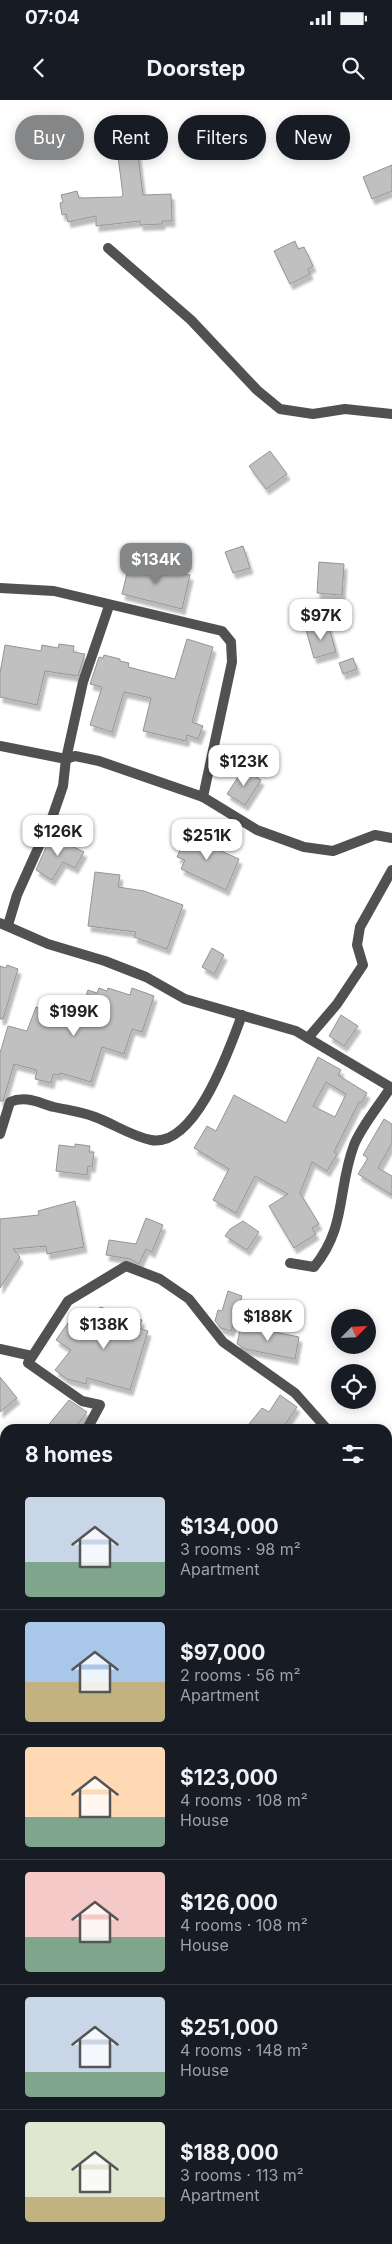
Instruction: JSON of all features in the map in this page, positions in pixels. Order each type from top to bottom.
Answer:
[{"type":"street","points":[[108,248],[191,320],[258,390],[280,409],[313,414],[345,409],[392,414]]},
{"type":"street","points":[[0,588],[54,591],[109,606],[222,631],[231,642],[232,662],[203,797]]},
{"type":"street","points":[[109,606],[83,682],[66,758],[63,786],[53,815],[4,924],[48,944],[105,961],[146,977],[185,1000],[296,1031],[391,1088],[354,1144],[345,1178],[340,1218],[328,1250],[314,1267],[290,1263]]},
{"type":"street","points":[[0,746],[66,758],[75,756],[98,761],[203,797],[257,830],[304,847],[333,851],[375,835],[392,838]]},
{"type":"street","points":[[308,1038],[338,1004],[363,965],[357,945],[360,927],[392,870]]},
{"type":"street","points":[[0,1134],[10,1102],[28,1098],[95,1117],[124,1131],[152,1140],[165,1140],[175,1135],[200,1107],[219,1072],[242,1015]]},
{"type":"street","points":[[90,1424],[100,1405],[82,1401],[28,1363],[68,1301],[126,1266],[160,1279],[189,1299],[223,1342],[295,1393],[322,1424]]},
{"type":"street","points":[[0,1349],[32,1356]]},
{"type":"building","points":[[118,160],[139,160],[143,195],[171,194],[172,221],[162,221],[162,224],[140,225],[140,221],[96,226],[96,216],[68,222],[66,214],[62,215],[60,203],[63,202],[61,195],[77,191],[79,198],[121,197],[123,195]]},
{"type":"building","points":[[392,165],[392,191],[372,199],[363,177]]},
{"type":"building","points":[[295,241],[298,249],[304,247],[313,266],[308,269],[310,274],[290,284],[274,251]]},
{"type":"building","points":[[270,451],[287,474],[266,489],[249,466]]},
{"type":"building","points":[[243,546],[250,568],[233,573],[225,552]]},
{"type":"building","points":[[130,561],[190,575],[182,609],[122,594]]},
{"type":"building","points":[[319,562],[344,564],[342,595],[317,593]]},
{"type":"building","points":[[328,624],[336,652],[314,658],[306,630]]},
{"type":"building","points":[[187,639],[213,647],[192,722],[203,726],[198,739],[187,735],[186,741],[143,731],[151,698],[124,692],[112,732],[90,725],[102,687],[90,684],[99,657],[103,658],[104,655],[120,659],[120,661],[129,663],[128,667],[175,679]]},
{"type":"building","points":[[59,644],[74,646],[73,652],[85,654],[78,676],[45,671],[37,705],[0,697],[0,673],[5,645],[41,651],[42,645],[58,648]]},
{"type":"building","points":[[353,658],[357,669],[343,674],[339,663]]},
{"type":"building","points":[[244,768],[261,780],[245,805],[227,794]]},
{"type":"building","points":[[189,830],[212,841],[210,846],[239,859],[226,890],[181,869],[185,860],[177,857]]},
{"type":"building","points":[[51,836],[84,852],[75,868],[63,862],[52,880],[36,870]]},
{"type":"building","points":[[95,872],[120,875],[118,887],[144,891],[183,905],[167,949],[134,937],[136,932],[88,926]]},
{"type":"building","points":[[212,948],[224,955],[214,974],[202,967]]},
{"type":"building","points":[[7,965],[18,969],[3,1019],[0,1019],[0,966],[6,968]]},
{"type":"building","points":[[99,988],[107,991],[108,988],[130,995],[132,988],[154,996],[142,1032],[132,1029],[124,1054],[102,1047],[91,1082],[60,1073],[59,1075],[53,1074],[51,1083],[35,1079],[37,1070],[14,1064],[3,1101],[0,1101],[0,1053],[8,1026],[27,1031],[36,1007],[77,1022],[88,990],[97,993]]},
{"type":"building","points":[[341,1015],[358,1026],[344,1046],[329,1036]]},
{"type":"building","points":[[318,1057],[341,1070],[338,1075],[367,1093],[361,1103],[359,1102],[334,1152],[337,1154],[327,1171],[312,1162],[300,1193],[319,1224],[312,1228],[316,1234],[294,1248],[269,1206],[288,1194],[255,1176],[236,1213],[213,1200],[229,1169],[194,1148],[207,1126],[216,1131],[234,1095],[286,1123]],"holes":[[[326,1082],[346,1094],[335,1117],[313,1106]]]},
{"type":"building","points":[[384,1119],[392,1124],[392,1143],[378,1168],[392,1176],[392,1195],[358,1174],[368,1158],[363,1155]]},
{"type":"building","points":[[75,1144],[90,1146],[89,1152],[94,1152],[92,1167],[88,1166],[87,1175],[56,1171],[59,1145],[75,1147]]},
{"type":"building","points":[[75,1201],[84,1247],[47,1254],[46,1246],[13,1249],[20,1257],[0,1288],[0,1219],[39,1215],[38,1211]]},
{"type":"building","points":[[146,1218],[163,1225],[152,1252],[146,1249],[139,1264],[130,1259],[106,1255],[109,1240],[136,1244]]},
{"type":"building","points":[[243,1221],[259,1232],[247,1250],[225,1236],[230,1229]]},
{"type":"building","points":[[228,1291],[242,1296],[231,1331],[221,1328],[215,1321],[218,1310],[222,1311]]},
{"type":"building","points":[[100,1307],[142,1320],[139,1328],[148,1331],[130,1390],[87,1378],[86,1384],[67,1379],[55,1370],[71,1350],[56,1340],[68,1323],[90,1338]]},
{"type":"building","points":[[241,1325],[299,1337],[295,1359],[245,1349],[237,1344]]},
{"type":"building","points":[[0,1377],[17,1398],[0,1412]]},
{"type":"building","points":[[280,1395],[297,1407],[285,1424],[249,1424],[262,1408],[269,1412]]},
{"type":"building","points":[[69,1400],[87,1412],[78,1424],[49,1424]]}]
